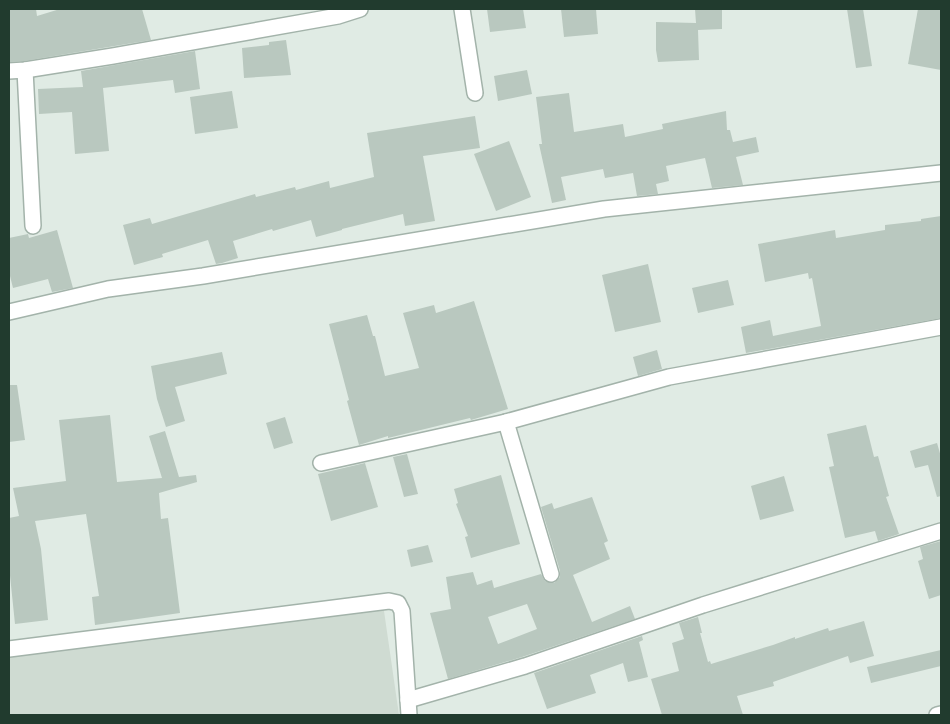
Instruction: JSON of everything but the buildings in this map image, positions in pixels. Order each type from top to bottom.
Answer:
[{"type":"street","points":[[9,71],[25,70],[338,16],[360,9]]},
{"type":"street","points":[[462,9],[475,93]]},
{"type":"street","points":[[25,70],[33,226]]},
{"type":"street","points":[[9,312],[108,289],[203,276],[604,208],[941,173]]},
{"type":"street","points":[[321,463],[506,422],[668,377],[941,326]]},
{"type":"street","points":[[506,422],[551,574]]},
{"type":"street","points":[[9,649],[389,601],[398,603],[402,611],[408,708],[703,605],[941,531]]},
{"type":"street","points":[[937,715],[941,714]]},
{"type":"shaded area","points":[[383,604],[399,715],[9,715],[9,654]]}]
